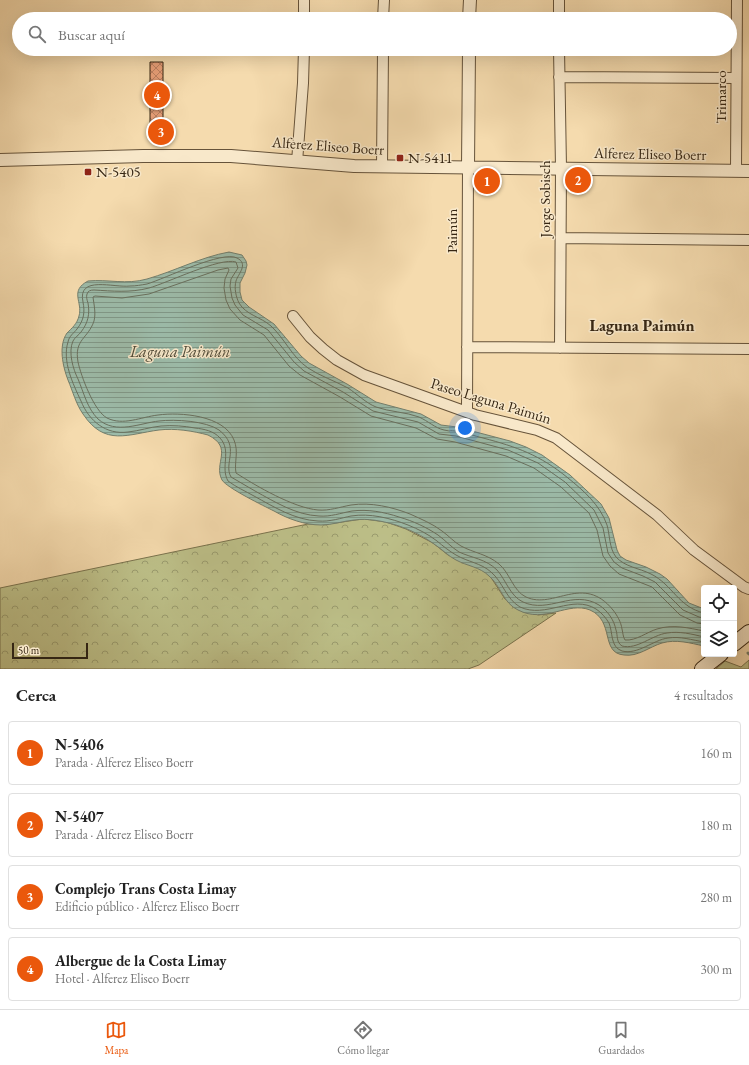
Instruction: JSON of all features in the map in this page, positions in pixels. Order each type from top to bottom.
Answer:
[{"type":"main road","points":[[737,642],[749,632]]},
{"type":"main road","points":[[702,669],[717,657]]},
{"type":"street","points":[[304,0],[304,12]]},
{"type":"street","points":[[383,12],[384,0]]},
{"type":"street","points":[[469,12],[470,0]]},
{"type":"street","points":[[559,0],[559,12]]},
{"type":"street","name":"Trimarco","points":[[737,0],[737,12]]},
{"type":"street","points":[[297,162],[304,56]]},
{"type":"street","points":[[382,167],[383,56]]},
{"type":"street","name":"Paimún","points":[[467,412],[469,56]]},
{"type":"street","name":"Jorge Sobisch","points":[[559,56],[561,168],[560,348]]},
{"type":"street","name":"Trimarco","points":[[736,56],[736,170]]},
{"type":"street","points":[[559,77],[736,78]]},
{"type":"street","name":"Alferez Eliseo Boerr","points":[[0,160],[143,156],[231,156],[346,166],[749,171]]},
{"type":"street","points":[[561,238],[749,240]]},
{"type":"street","name":"Paseo Laguna Paimún","points":[[293,316],[316,343],[330,355],[364,375],[483,418],[537,430],[556,438],[657,515],[694,550],[744,587],[749,589]]},
{"type":"street","points":[[468,348],[749,350]]},
{"type":"green space","points":[[364,519],[386,522],[406,529],[433,543],[448,555],[483,570],[490,576],[505,599],[538,615],[556,613],[479,665],[468,669],[0,669],[0,588],[308,524],[329,524]]},
{"type":"green space","points":[[749,660],[749,669],[716,669],[725,661],[741,667]]},
{"type":"water","name":"Laguna Paimún","points":[[229,252],[242,255],[247,265],[240,283],[242,300],[249,307],[274,324],[301,356],[309,363],[376,402],[421,414],[441,425],[457,427],[510,441],[526,447],[542,455],[570,475],[601,504],[609,518],[617,550],[620,556],[660,574],[667,579],[689,603],[701,608],[701,645],[672,641],[662,643],[634,655],[617,653],[612,649],[609,643],[602,621],[598,615],[590,610],[573,608],[538,615],[528,614],[518,610],[505,599],[493,580],[485,573],[450,557],[437,546],[416,533],[386,522],[364,519],[325,525],[309,524],[285,517],[254,501],[231,488],[222,480],[220,474],[220,445],[216,440],[208,435],[171,429],[118,436],[109,435],[100,431],[91,424],[76,402],[66,375],[62,356],[64,338],[76,324],[79,316],[80,311],[78,293],[82,285],[88,281],[139,281]]},
{"type":"building","points":[[150,62],[163,62],[163,128],[172,128],[172,137],[163,137],[163,141],[150,141]]},
{"type":"place","name":"Albergue de la Costa Limay","points":[[157,95]]},
{"type":"place","name":"Complejo Trans Costa Limay","points":[[161,132]]},
{"type":"place","name":"N-5411","points":[[400,158]]},
{"type":"place","name":"N-5405","points":[[88,172]]},
{"type":"place","name":"N-5407","points":[[578,180]]},
{"type":"place","name":"N-5406","points":[[487,181]]},
{"type":"district","name":"Laguna Paimún","points":[[642,325]]}]
